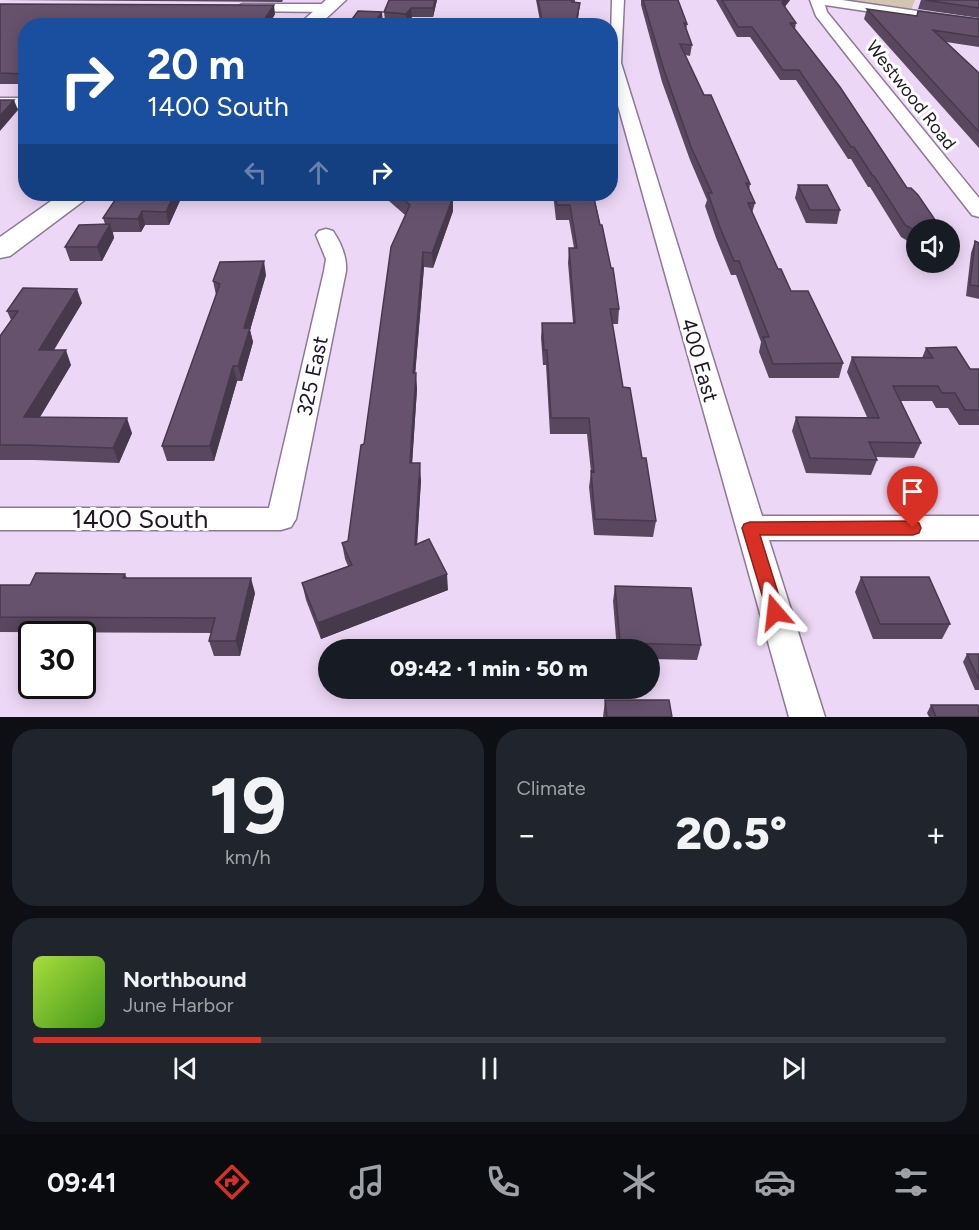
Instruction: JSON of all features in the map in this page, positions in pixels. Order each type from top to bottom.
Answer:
[{"type":"main road","points":[[316,18],[333,4]]},
{"type":"main road","points":[[0,250],[67,201]]},
{"type":"street","name":"400 East","points":[[617,18],[618,0]]},
{"type":"street","points":[[817,0],[979,24]]},
{"type":"street","name":"Westwood Road","points":[[817,0],[821,13],[979,211]]},
{"type":"street","points":[[227,8],[333,4]]},
{"type":"street","name":"400 East","points":[[618,77],[807,717]]},
{"type":"street","points":[[0,103],[18,103]]},
{"type":"street","name":"325 East","points":[[281,519],[335,271],[336,259],[326,235]]},
{"type":"street","name":"1400 South","points":[[0,519],[281,519]]},
{"type":"street","points":[[750,528],[979,528]]},
{"type":"shaded area","points":[[841,0],[915,0],[911,10]]},
{"type":"building","points":[[389,0],[435,0],[433,8],[411,8],[406,14],[384,12]]},
{"type":"building","points":[[538,0],[572,0],[572,2],[580,3],[577,18],[541,18]]},
{"type":"building","points":[[643,0],[678,0],[692,45],[680,44],[704,95],[711,95],[750,184],[746,183],[755,203],[748,203],[778,269],[781,269],[791,291],[808,291],[843,363],[773,364],[763,337],[769,337],[739,261],[734,261],[719,225],[708,193],[712,193],[691,147]]},
{"type":"building","points":[[722,0],[784,0],[782,3],[796,23],[790,23],[840,87],[907,188],[911,188],[918,195],[934,219],[906,219],[905,225],[874,176],[854,147],[851,147],[799,70],[783,70],[752,27],[738,27]]},
{"type":"building","points":[[925,0],[979,0],[979,8]]},
{"type":"building","points":[[0,4],[274,5],[265,18],[18,18],[18,74],[0,73]]},
{"type":"building","points":[[867,9],[917,16],[918,11],[979,19],[979,37],[933,30],[979,73],[979,132]]},
{"type":"building","points":[[358,11],[382,12],[378,18],[353,18]]},
{"type":"building","points":[[0,100],[14,100],[0,116]]},
{"type":"building","points":[[798,185],[827,185],[840,210],[810,210]]},
{"type":"building","points":[[114,201],[171,201],[166,212],[142,211],[138,219],[103,218]]},
{"type":"building","points":[[405,201],[452,201],[432,253],[423,252],[413,373],[416,373],[410,463],[420,463],[415,545],[429,539],[447,574],[318,623],[302,583],[352,565],[342,543],[348,541],[391,247],[410,205]]},
{"type":"building","points":[[556,201],[595,201],[611,268],[613,268],[619,309],[610,309],[623,387],[630,388],[642,458],[646,458],[656,521],[595,519],[589,418],[551,418],[547,350],[544,350],[542,323],[575,323],[569,248],[577,248],[570,205],[557,205]]},
{"type":"building","points":[[110,224],[97,247],[65,247],[79,225]]},
{"type":"building","points":[[975,241],[979,243],[979,286],[970,285]]},
{"type":"building","points":[[264,261],[244,328],[250,328],[238,366],[233,366],[210,446],[162,446],[220,284],[213,281],[220,262]]},
{"type":"building","points":[[23,288],[77,289],[39,350],[66,350],[24,417],[127,418],[113,448],[0,445],[0,336],[18,311],[7,311]]},
{"type":"building","points":[[956,347],[970,369],[979,369],[979,410],[965,410],[955,393],[942,393],[938,386],[893,386],[921,443],[869,442],[877,460],[810,458],[796,417],[879,418],[852,357],[933,358],[926,348]]},
{"type":"building","points":[[36,573],[125,574],[123,578],[251,578],[236,641],[209,641],[215,618],[0,617],[0,585],[30,585]]},
{"type":"building","points":[[861,577],[929,577],[950,624],[880,624]]},
{"type":"building","points":[[615,586],[691,588],[701,645],[660,644],[660,639],[620,639]]},
{"type":"building","points":[[967,654],[979,654],[979,680]]},
{"type":"building","points":[[605,700],[669,700],[672,717],[607,717]]},
{"type":"building","points":[[931,705],[978,705],[979,717],[936,717]]},
{"type":"route","points":[[775,612],[750,528],[913,528]]}]
